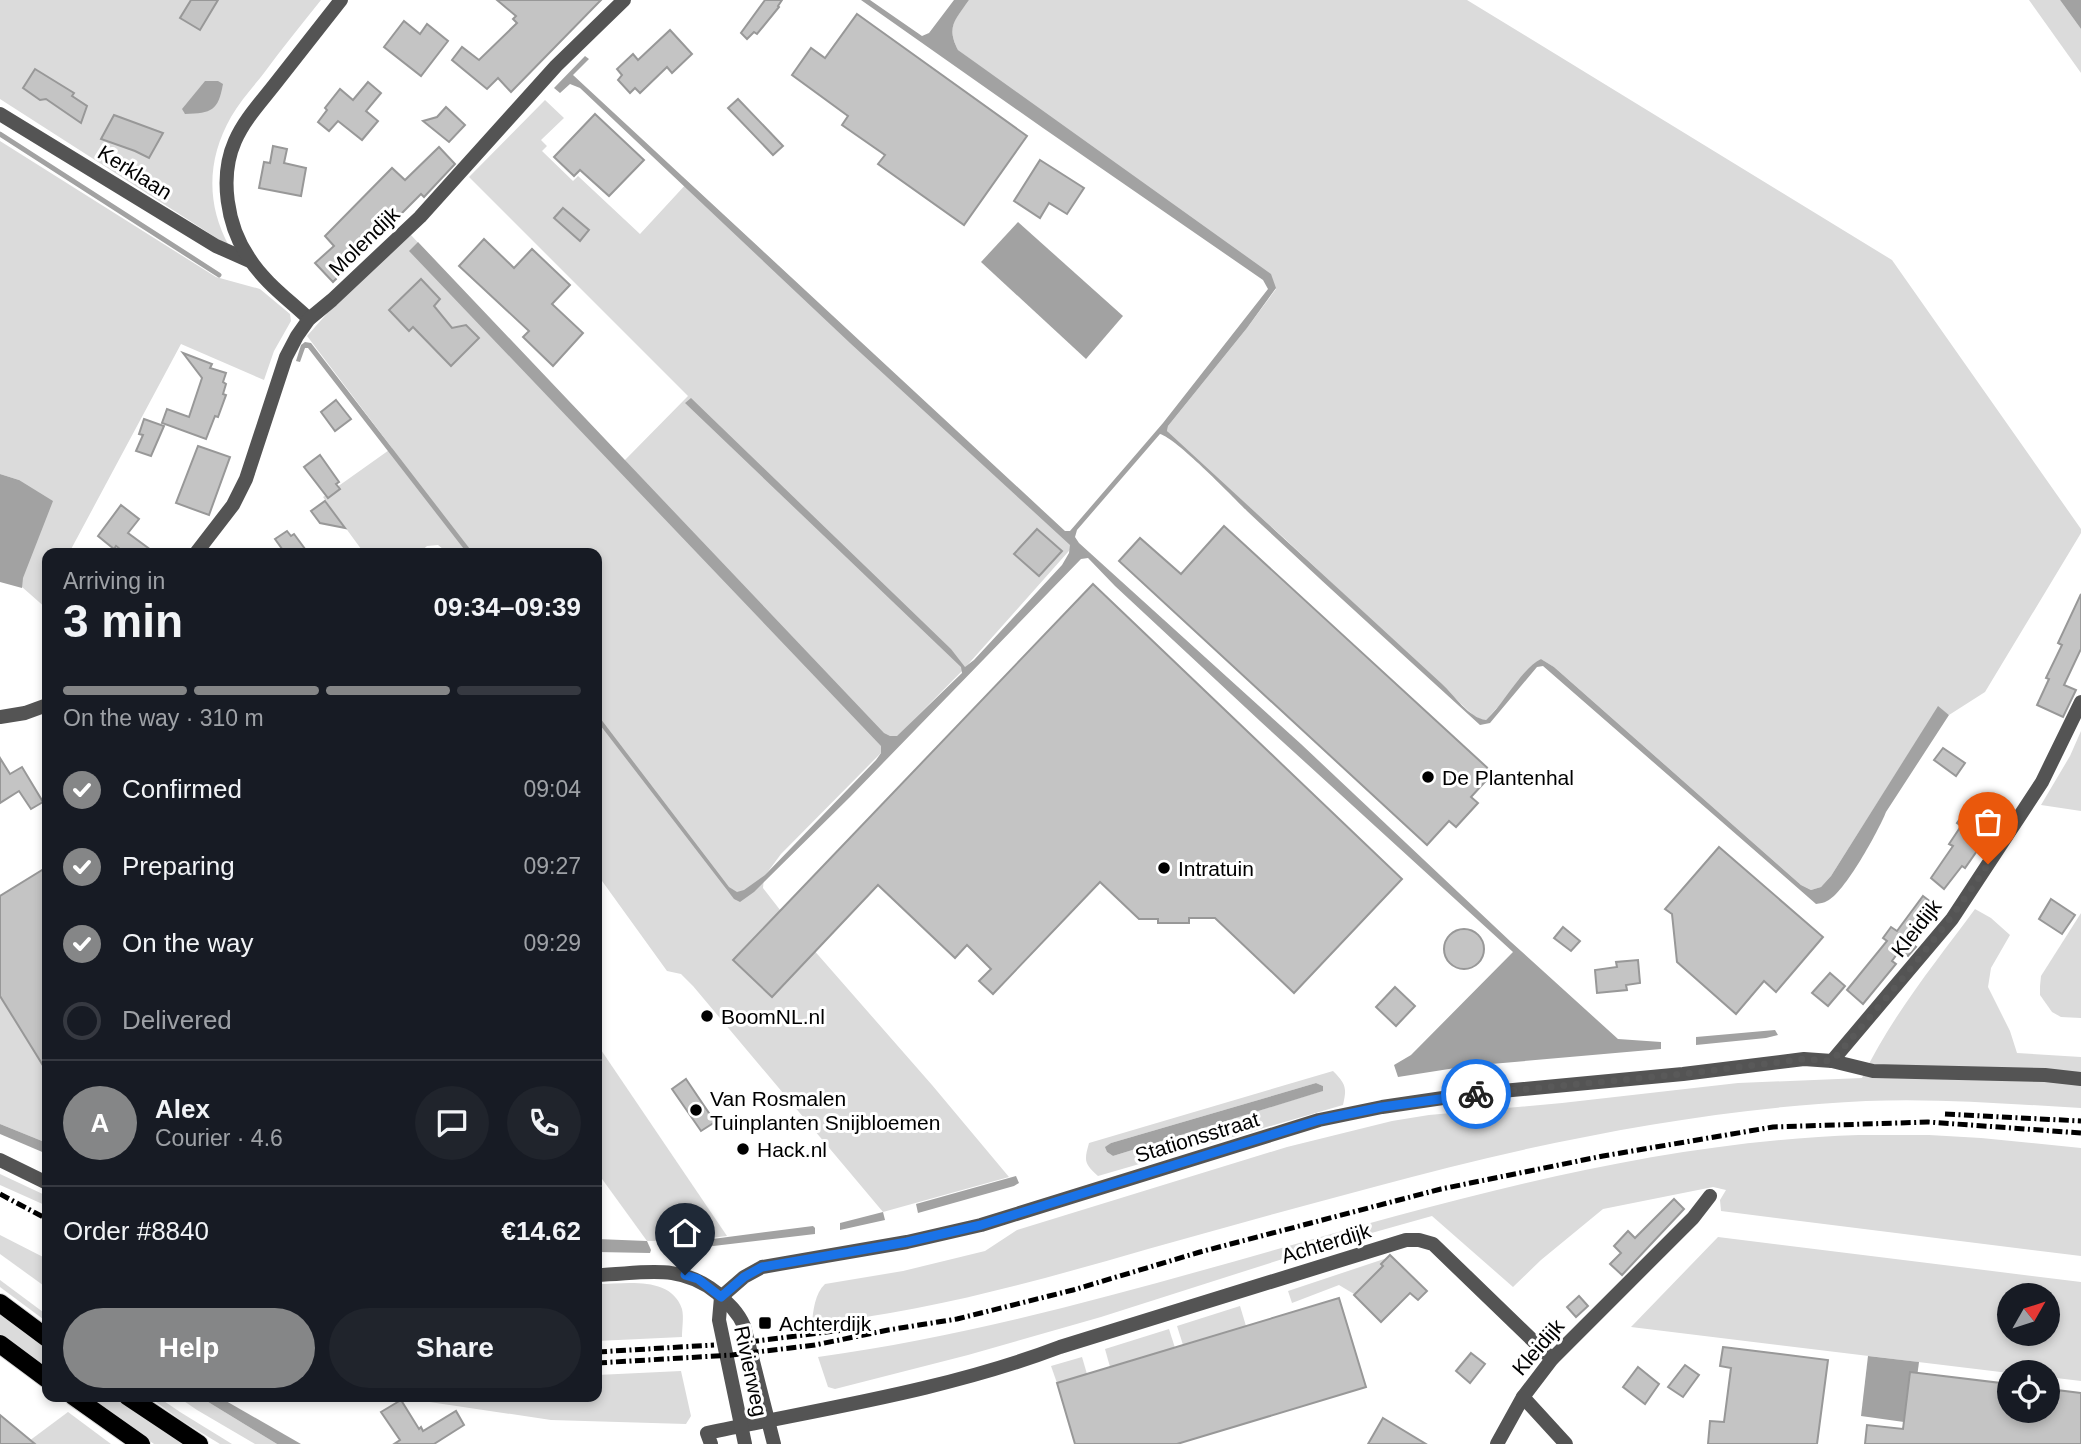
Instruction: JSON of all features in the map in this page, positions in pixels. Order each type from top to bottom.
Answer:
[{"type":"main road","points":[[0,1303],[42,1334]]},
{"type":"main road","points":[[0,1344],[42,1375]]},
{"type":"main road","points":[[82,1402],[141,1444]]},
{"type":"main road","points":[[136,1402],[199,1444]]},
{"type":"street","points":[[309,318],[264,277],[240,244],[232,224],[227,198],[228,172],[234,142],[252,113],[341,0]]},
{"type":"street","name":"Molendijk","points":[[201,548],[233,505],[246,479],[286,357],[309,318],[332,300],[420,217],[555,66],[624,0]]},
{"type":"street","name":"Kerklaan","points":[[0,114],[216,246],[250,261]]},
{"type":"street","name":"Kleidijk","points":[[1832,1061],[1952,919],[2042,782],[2081,702]]},
{"type":"street","points":[[0,717],[42,707]]},
{"type":"street","name":"Stationsstraat","points":[[721,1297],[744,1277],[762,1267],[907,1242],[981,1225],[1319,1120],[1382,1107],[1470,1094],[1683,1074],[1804,1059],[1832,1061],[1873,1071],[2045,1075],[2081,1079]]},
{"type":"street","points":[[0,1160],[42,1181]]},
{"type":"street","name":"Kleidijk","points":[[1497,1444],[1523,1397],[1552,1359],[1693,1218],[1710,1196]]},
{"type":"street","name":"Achterdijk","points":[[709,1438],[741,1426],[907,1392],[1028,1359],[1406,1240],[1433,1244],[1552,1359]]},
{"type":"street","points":[[602,1275],[677,1273],[698,1279],[721,1297]]},
{"type":"street","name":"Rivierweg","points":[[721,1297],[739,1314],[744,1326],[774,1444]]},
{"type":"street","name":"Rivierweg","points":[[721,1297],[719,1320],[745,1444]]},
{"type":"street","points":[[1523,1397],[1566,1444]]},
{"type":"shaded area","points":[[0,0],[321,0],[242,100],[217,149],[212,182],[213,198],[221,230],[229,246],[0,99]]},
{"type":"shaded area","points":[[861,0],[870,0],[922,36],[929,33],[954,0],[969,0],[954,24],[954,42],[958,50],[1271,274],[1276,288],[1168,426],[1167,431],[1474,715],[1486,720],[1527,670],[1541,659],[1554,667],[1801,885],[1811,890],[1821,887],[1831,876],[1938,706],[1949,715],[1886,812],[1860,861],[1842,887],[1826,902],[1816,904],[1543,666],[1537,667],[1490,723],[1480,725],[1276,538],[1191,456],[1168,438],[1160,434],[1077,530],[1075,537],[1079,543],[1301,744],[1618,1039],[1661,1042],[1661,1049],[1468,1066],[1398,1077],[1394,1065],[1411,1055],[1513,952],[1260,721],[1088,558],[1081,559],[850,797],[754,892],[740,902],[734,899],[602,727],[602,721],[729,887],[737,892],[765,875],[881,753],[881,746],[409,251],[418,242],[884,733],[897,736],[962,673],[961,667],[685,403],[691,398],[951,649],[965,667],[1062,565],[1070,545],[850,343],[580,88],[570,84],[560,93],[554,88],[585,56],[589,59],[573,75],[1065,531],[1070,531],[1163,423],[1268,289],[1263,280]]},
{"type":"shaded area","points":[[969,0],[1467,0],[1892,260],[2081,529],[2081,533],[1985,692],[1949,715],[1938,707],[1831,876],[1821,887],[1811,890],[1801,885],[1554,667],[1541,659],[1486,720],[1473,715],[1284,538],[1170,436],[1168,426],[1276,289],[958,50],[954,42],[954,23]]},
{"type":"shaded area","points":[[2029,0],[2060,0],[2081,29],[2081,73]]},
{"type":"shaded area","points":[[2060,0],[2081,0],[2081,29]]},
{"type":"shaded area","points":[[205,81],[218,81],[223,84],[216,105],[202,113],[185,114],[182,109]]},
{"type":"shaded area","points":[[545,100],[564,118],[541,140],[547,146],[542,151],[573,181],[578,176],[640,234],[688,182],[1076,543],[963,670],[781,854],[764,877],[763,888],[791,924],[1009,1177],[883,1212],[693,986],[681,974],[667,971],[602,881],[602,548],[442,548],[438,545],[425,548],[360,548],[323,497],[392,448],[307,336],[331,309],[410,234],[623,462],[688,396],[469,177]]},
{"type":"shaded area","points":[[0,141],[216,277],[260,289],[290,314],[291,321],[274,351],[264,380],[181,344],[72,548],[42,548],[42,605],[22,587],[19,480],[0,474]]},
{"type":"shaded area","points":[[1018,222],[1123,316],[1086,359],[981,262]]},
{"type":"shaded area","points":[[305,342],[311,343],[469,548],[463,548],[308,348],[305,348],[300,362],[296,361],[301,345]]},
{"type":"shaded area","points":[[0,474],[19,480],[53,501],[23,578],[22,588],[0,582]]},
{"type":"shaded area","points":[[2081,731],[2081,811],[2041,805],[2070,756]]},
{"type":"shaded area","points":[[1975,909],[1991,918],[2010,935],[1991,968],[1988,987],[2010,1031],[2017,1053],[2081,1057],[2081,1108],[1947,1101],[1866,1101],[1742,1112],[1618,1130],[1435,1171],[982,1294],[897,1312],[812,1324],[817,1297],[825,1284],[903,1271],[985,1251],[1017,1230],[1287,1147],[1392,1121],[1738,1083],[1862,1078],[1900,1012]]},
{"type":"shaded area","points":[[2081,913],[2081,1018],[2061,1017],[2052,1012],[2040,995],[2041,976]]},
{"type":"shaded area","points":[[0,983],[42,1051],[42,1141],[0,1124]]},
{"type":"shaded area","points":[[1775,1030],[1778,1035],[1766,1038],[1696,1045],[1696,1037]]},
{"type":"shaded area","points":[[602,1051],[727,1236],[685,1241],[647,1241],[602,1179]]},
{"type":"shaded area","points":[[1333,1071],[1344,1086],[1343,1105],[1098,1176],[1086,1161],[1089,1143]],"holes":[[[1316,1083],[1323,1086],[1322,1091],[1113,1156],[1107,1152],[1106,1147],[1111,1143]]]},
{"type":"shaded area","points":[[1316,1083],[1323,1086],[1323,1091],[1113,1156],[1105,1147],[1111,1143]]},
{"type":"shaded area","points":[[0,1124],[42,1141],[42,1152],[0,1134]]},
{"type":"shaded area","points":[[1859,1135],[1981,1138],[2081,1148],[2081,1256],[1721,1211],[1720,1200],[1726,1190],[1713,1187],[1603,1209],[1513,1287],[1432,1216],[1311,1250],[1101,1317],[835,1389],[828,1387],[818,1357],[949,1334],[1079,1304],[1465,1198],[1595,1168],[1726,1146]]},
{"type":"shaded area","points":[[0,1174],[42,1194],[42,1204],[0,1185]]},
{"type":"shaded area","points":[[1016,1176],[1019,1183],[1014,1186],[918,1213],[916,1204]]},
{"type":"shaded area","points":[[883,1212],[885,1220],[840,1230],[840,1223]]},
{"type":"shaded area","points":[[813,1226],[815,1234],[688,1249],[683,1247],[682,1243]]},
{"type":"shaded area","points":[[0,1235],[42,1256],[42,1284],[0,1254]]},
{"type":"shaded area","points":[[1718,1237],[2081,1282],[2081,1381],[2060,1378],[2060,1360],[1997,1360],[1997,1372],[1631,1327]]},
{"type":"shaded area","points":[[602,1239],[647,1241],[650,1253],[602,1252]]},
{"type":"shaded area","points":[[1393,1256],[1354,1294],[1339,1285],[1292,1303],[1288,1291]]},
{"type":"shaded area","points":[[0,1280],[42,1311],[42,1318],[0,1287]]},
{"type":"shaded area","points":[[602,1284],[646,1284],[668,1291],[682,1309],[682,1337],[602,1341]]},
{"type":"shaded area","points":[[1240,1306],[1246,1326],[1183,1345],[1177,1326]]},
{"type":"shaded area","points":[[0,1313],[42,1344],[42,1364],[0,1334]]},
{"type":"shaded area","points":[[1169,1329],[1175,1348],[1110,1367],[1105,1349]]},
{"type":"shaded area","points":[[1868,1356],[1919,1362],[1911,1423],[1861,1416]]},
{"type":"shaded area","points":[[1082,1357],[1087,1374],[1057,1383],[1051,1366]]},
{"type":"shaded area","points":[[681,1371],[691,1416],[686,1424],[551,1420],[430,1402],[602,1402],[602,1375]]},
{"type":"shaded area","points":[[94,1402],[121,1402],[184,1444],[154,1444]]},
{"type":"shaded area","points":[[156,1402],[165,1402],[232,1444],[220,1444]]},
{"type":"shaded area","points":[[185,1402],[208,1402],[277,1444],[255,1444]]},
{"type":"shaded area","points":[[208,1402],[228,1402],[301,1444],[277,1444]]},
{"type":"shaded area","points":[[68,1412],[111,1444],[25,1444]]},
{"type":"building","points":[[191,0],[218,0],[200,30],[180,18]]},
{"type":"building","points":[[497,0],[601,0],[511,92],[498,78],[487,89],[452,60],[462,47],[479,60],[517,23],[513,19],[516,16]]},
{"type":"building","points":[[765,0],[782,0],[757,34],[754,32],[747,39],[741,33]]},
{"type":"building","points":[[857,14],[1027,136],[964,225],[878,164],[885,155],[842,125],[848,116],[792,75],[811,48],[825,58]]},
{"type":"building","points":[[404,21],[420,34],[427,24],[448,41],[421,76],[384,47]]},
{"type":"building","points":[[670,30],[692,54],[672,73],[667,67],[640,93],[635,88],[630,93],[618,80],[622,75],[617,69],[633,54],[638,60]]},
{"type":"building","points":[[35,69],[74,93],[72,96],[87,106],[81,123],[46,99],[40,100],[23,88]]},
{"type":"building","points":[[368,82],[381,93],[366,111],[378,121],[362,140],[338,121],[329,131],[318,122],[340,89],[353,100]]},
{"type":"building","points":[[738,99],[783,146],[773,155],[728,108]]},
{"type":"building","points":[[446,107],[465,125],[449,142],[423,121],[437,117]]},
{"type":"building","points":[[595,114],[644,160],[609,196],[580,170],[574,176],[554,157]]},
{"type":"building","points":[[114,115],[163,133],[149,158],[101,139]]},
{"type":"building","points":[[273,146],[287,149],[284,163],[306,168],[301,196],[259,188],[264,162],[270,163]]},
{"type":"building","points":[[439,147],[455,164],[424,197],[421,194],[333,282],[315,263],[334,246],[325,236],[392,168],[405,180]]},
{"type":"building","points":[[1040,160],[1084,188],[1067,214],[1049,203],[1040,218],[1014,201]]},
{"type":"building","points":[[563,208],[589,230],[580,241],[554,218]]},
{"type":"building","points":[[484,239],[514,268],[532,249],[570,285],[552,304],[583,333],[553,366],[523,337],[529,331],[459,266]]},
{"type":"building","points":[[421,279],[440,299],[434,306],[452,328],[466,325],[479,338],[451,366],[413,327],[409,331],[389,310]]},
{"type":"building","points":[[183,353],[212,364],[210,368],[226,373],[223,394],[226,395],[206,439],[162,423],[167,409],[189,417],[202,378]]},
{"type":"building","points":[[336,400],[351,419],[335,431],[321,412]]},
{"type":"building","points":[[144,419],[164,426],[151,456],[136,451],[143,435],[139,434]]},
{"type":"building","points":[[198,446],[230,457],[209,515],[176,503]]},
{"type":"building","points":[[320,455],[339,482],[336,484],[340,489],[328,498],[304,467]]},
{"type":"building","points":[[325,501],[345,528],[320,523],[311,511]]},
{"type":"building","points":[[121,505],[139,519],[128,533],[148,548],[113,548],[98,536]]},
{"type":"building","points":[[1224,526],[1493,773],[1471,797],[1478,803],[1456,827],[1449,821],[1427,845],[1119,561],[1140,538],[1181,574]]},
{"type":"building","points":[[1037,529],[1062,551],[1039,576],[1014,554]]},
{"type":"building","points":[[287,531],[291,536],[294,534],[304,548],[281,548],[275,539]]},
{"type":"building","points":[[1093,584],[1402,879],[1294,993],[1215,918],[1189,918],[1189,923],[1158,923],[1158,919],[1139,919],[1100,882],[993,994],[979,981],[991,969],[967,945],[955,958],[878,885],[772,997],[733,960]]},
{"type":"building","points":[[2081,594],[2081,649],[2064,685],[2076,690],[2063,717],[2037,705],[2062,645],[2058,643]]},
{"type":"building","points":[[1943,748],[1965,763],[1956,776],[1934,760]]},
{"type":"building","points":[[0,758],[10,774],[22,767],[42,803],[31,809],[19,791],[0,803]]},
{"type":"building","points":[[1969,806],[1995,825],[1965,868],[1962,866],[1944,889],[1931,878],[1953,846],[1949,844],[1961,826],[1957,823]]},
{"type":"building","points":[[1719,847],[1823,937],[1776,992],[1764,981],[1736,1014],[1677,962],[1672,914],[1665,909]]},
{"type":"building","points":[[42,870],[42,1064],[0,996],[0,896]]},
{"type":"building","points":[[1923,896],[1940,909],[1923,932],[1917,927],[1907,940],[1916,947],[1908,956],[1900,950],[1892,961],[1896,964],[1863,1004],[1847,990],[1887,941],[1883,938],[1891,927],[1897,931]]},
{"type":"building","points":[[2051,899],[2075,915],[2062,934],[2039,919]]},
{"type":"building","points":[[1563,927],[1580,941],[1571,951],[1554,938]]},
{"type":"building","points":[[1464,929],[1472,930],[1478,935],[1483,941],[1483,957],[1478,963],[1472,968],[1464,969],[1456,968],[1450,963],[1445,957],[1444,949],[1445,941],[1450,935],[1456,930]]},
{"type":"building","points":[[1638,960],[1640,983],[1626,985],[1627,990],[1597,993],[1595,970],[1617,967],[1616,962]]},
{"type":"building","points":[[1830,973],[1845,986],[1828,1006],[1812,993]]},
{"type":"building","points":[[1395,987],[1415,1006],[1396,1026],[1376,1007]]},
{"type":"building","points":[[686,1079],[715,1122],[701,1131],[672,1089]]},
{"type":"building","points":[[1674,1199],[1684,1209],[1622,1275],[1610,1264],[1621,1253],[1614,1246],[1628,1231],[1635,1238]]},
{"type":"building","points":[[1390,1255],[1427,1291],[1418,1300],[1410,1293],[1381,1322],[1354,1295],[1383,1266],[1381,1264]]},
{"type":"building","points":[[1579,1296],[1588,1306],[1576,1317],[1567,1307]]},
{"type":"building","points":[[1339,1298],[1366,1387],[1177,1444],[1075,1444],[1057,1383]]},
{"type":"building","points":[[1723,1347],[1828,1360],[1817,1444],[1708,1444],[1710,1421],[1724,1422],[1731,1368],[1720,1366]]},
{"type":"building","points":[[1471,1353],[1485,1364],[1470,1383],[1456,1371]]},
{"type":"building","points":[[1685,1365],[1699,1375],[1683,1397],[1668,1387]]},
{"type":"building","points":[[1638,1367],[1659,1384],[1645,1404],[1623,1387]]},
{"type":"building","points":[[1910,1372],[1997,1383],[1997,1423],[2060,1423],[2060,1390],[2081,1393],[2081,1444],[1865,1444],[1867,1425],[1903,1429]]},
{"type":"building","points":[[402,1402],[423,1431],[456,1411],[464,1425],[434,1444],[394,1444],[400,1440],[381,1412]]},
{"type":"building","points":[[0,1415],[35,1444],[0,1444]]},
{"type":"building","points":[[1383,1418],[1426,1444],[1368,1444]]},
{"type":"waterway","points":[[0,134],[219,275]]},
{"type":"railway","points":[[1945,1114],[2081,1121]]},
{"type":"railway","points":[[602,1363],[732,1355],[815,1345],[957,1319],[1441,1189],[1603,1156],[1773,1127],[1928,1122],[2081,1133]]},
{"type":"railway","points":[[0,1194],[42,1216]]},
{"type":"railway","points":[[749,1342],[843,1330]]},
{"type":"railway","points":[[602,1352],[714,1345]]},
{"type":"way so far","points":[[1476,1094],[1804,1059],[1832,1061],[1952,919],[1988,864]]},
{"type":"place","name":"De Plantenhal","points":[[1428,777]]},
{"type":"place","name":"Intratuin","points":[[1164,868]]},
{"type":"place","name":"BoomNL.nl","points":[[707,1016]]},
{"type":"place","name":"Van Rosmalen Tuinplanten Snijbloemen","points":[[696,1110]]},
{"type":"place","name":"Hack.nl","points":[[743,1149]]},
{"type":"place","name":"Achterdijk","points":[[765,1323]]},
{"type":"route","points":[[685,1275],[698,1279],[721,1297],[744,1277],[762,1267],[907,1242],[981,1225],[1319,1120],[1382,1107],[1476,1094]]}]
